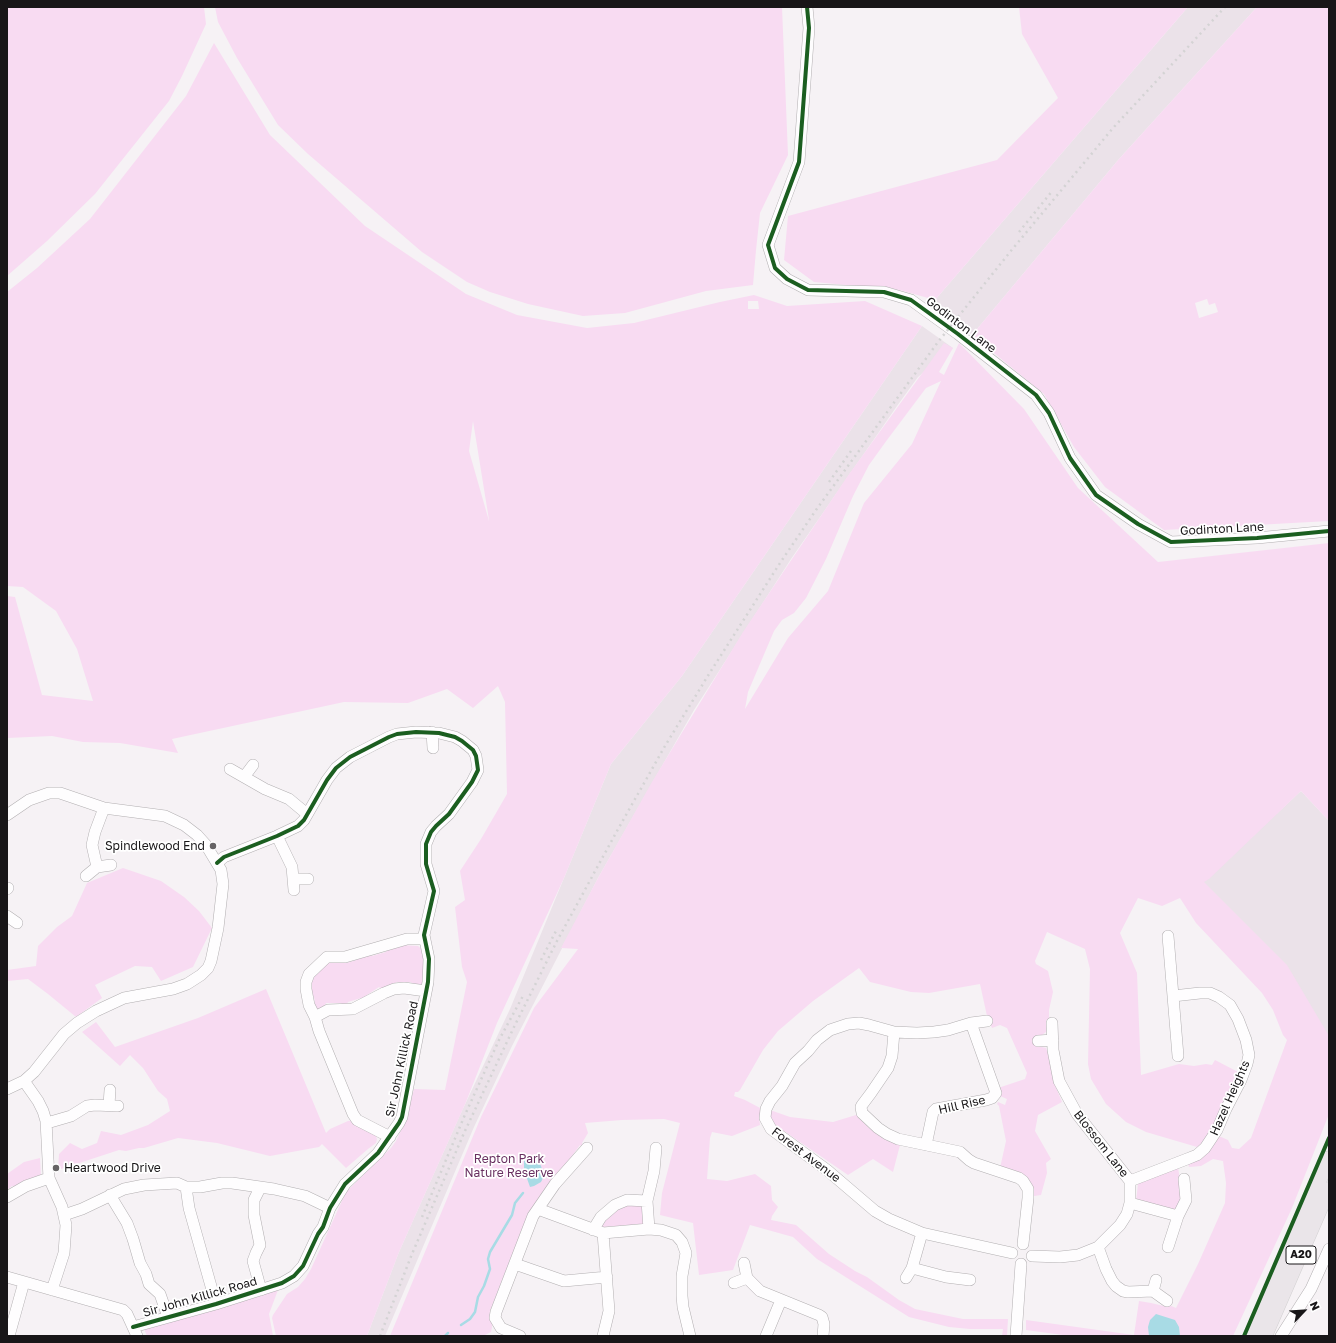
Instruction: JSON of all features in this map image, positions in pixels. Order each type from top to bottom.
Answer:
[{"type":"main road","name":"A20","points":[[1252,1336],[1263,1314],[1329,1158]]},
{"type":"main road","name":"A20","points":[[1265,1336],[1329,1189]]},
{"type":"street","name":"Godinton Lane","points":[[807,7],[809,28],[799,162],[768,245],[775,268],[787,279],[808,290],[884,292],[911,300],[958,334],[1036,395],[1049,413],[1070,458],[1096,495],[1138,524],[1171,542],[1256,538],[1329,530]]},
{"type":"street","points":[[217,863],[224,857],[298,826],[307,814],[326,780],[336,768],[350,757],[397,734],[416,732],[436,733],[433,748]]},
{"type":"street","name":"Sir John Killick Road","points":[[135,1331],[168,1317],[216,1304],[286,1281],[298,1272],[323,1227],[330,1208],[344,1184],[378,1153],[402,1117],[428,982],[429,959],[424,939],[434,891],[426,864],[426,844],[431,832],[449,814],[472,782],[478,770],[476,756],[473,750],[455,737],[436,733]]},
{"type":"street","points":[[244,777],[253,765]]},
{"type":"street","points":[[230,769],[265,789],[290,799],[307,814]]},
{"type":"street","points":[[7,815],[29,800],[47,793],[60,793],[104,808],[165,816],[197,835],[206,845],[217,863],[221,870],[222,877],[222,898],[211,961],[208,968],[201,976],[188,984],[173,989],[124,998],[87,1016],[64,1034],[42,1064],[24,1081],[7,1089]]},
{"type":"street","points":[[97,867],[92,845],[104,808]]},
{"type":"street","points":[[277,836],[292,867],[294,885],[308,879]]},
{"type":"street","points":[[86,876],[97,867],[111,865]]},
{"type":"street","points":[[7,916],[17,923]]},
{"type":"street","points":[[1168,936],[1178,1056]]},
{"type":"street","points":[[390,1137],[357,1120],[353,1114],[319,1031],[307,997],[306,982],[309,974],[314,968],[327,957],[345,957],[407,939],[424,939]]},
{"type":"street","points":[[315,1017],[328,1010],[353,1009],[394,989],[404,988],[426,991]]},
{"type":"street","name":"Hazel Heights","points":[[1130,1181],[1197,1155],[1205,1148],[1217,1130],[1247,1064],[1249,1055],[1246,1040],[1238,1019],[1230,1005],[1219,996],[1210,993],[1173,996]]},
{"type":"street","name":"Forest Avenue","points":[[987,1021],[971,1023],[948,1030],[917,1033],[894,1032],[859,1023],[842,1025],[824,1034],[795,1063],[782,1086],[770,1101],[766,1109],[765,1118],[771,1129],[827,1170],[875,1211],[922,1233],[1012,1253]]},
{"type":"street","name":"Hill Rise","points":[[926,1145],[933,1112],[936,1109],[986,1100],[992,1098],[996,1093],[971,1023]]},
{"type":"street","name":"Blossom Lane","points":[[1032,1256],[1060,1257],[1078,1255],[1098,1247],[1120,1226],[1127,1214],[1130,1203],[1130,1181],[1085,1126],[1069,1102],[1059,1081],[1053,1050],[1052,1023]]},
{"type":"street","points":[[894,1032],[892,1056],[888,1068],[862,1104],[861,1110],[868,1119],[887,1134],[898,1139],[960,1152],[974,1163],[1024,1181],[1028,1189],[1028,1198],[1023,1244]]},
{"type":"street","points":[[1038,1041],[1053,1040]]},
{"type":"street","points":[[24,1081],[43,1111],[47,1123],[49,1178],[64,1214],[66,1225],[65,1245],[52,1290]]},
{"type":"street","points":[[47,1123],[71,1116],[87,1106],[113,1105],[110,1090]]},
{"type":"street","points":[[520,1336],[501,1328],[495,1318],[496,1312],[529,1225],[538,1208],[556,1184],[587,1148]]},
{"type":"street","points":[[649,1229],[647,1201],[654,1171],[656,1148]]},
{"type":"street","points":[[7,1197],[26,1186],[49,1178]]},
{"type":"street","points":[[1168,1247],[1178,1216],[1186,1200],[1184,1179]]},
{"type":"street","points":[[64,1214],[82,1209],[124,1189],[144,1185],[177,1183],[186,1187],[200,1187],[222,1183],[274,1189],[305,1196],[330,1208]]},
{"type":"street","points":[[186,1187],[189,1208],[216,1304]]},
{"type":"street","points":[[260,1188],[254,1200],[254,1215],[260,1245],[253,1260],[261,1290]]},
{"type":"street","points":[[110,1195],[127,1223],[149,1284],[160,1294],[168,1317]]},
{"type":"street","points":[[603,1336],[609,1311],[606,1277],[598,1231],[598,1221],[615,1205],[627,1200],[647,1201]]},
{"type":"street","points":[[1130,1203],[1178,1216]]},
{"type":"street","points":[[538,1208],[598,1231],[649,1229],[673,1233],[676,1235],[684,1246],[686,1256],[682,1276],[682,1296],[690,1336]]},
{"type":"street","points":[[922,1233],[909,1273],[970,1280]]},
{"type":"street","points":[[1023,1244],[1030,1248],[1032,1256],[1028,1263],[1021,1264],[1016,1263],[1012,1253],[1016,1246],[1023,1244]]},
{"type":"street","points":[[1098,1247],[1106,1269],[1116,1286],[1123,1291],[1128,1292],[1153,1291],[1167,1301]]},
{"type":"street","points":[[1281,1336],[1311,1289],[1329,1249]]},
{"type":"street","points":[[744,1263],[747,1278],[760,1291],[822,1317],[824,1324],[823,1336]]},
{"type":"street","points":[[515,1264],[564,1281],[606,1277]]},
{"type":"street","points":[[1016,1336],[1021,1264]]},
{"type":"street","points":[[7,1277],[124,1310],[128,1314],[135,1331]]},
{"type":"street","points":[[734,1283],[747,1278]]},
{"type":"street","points":[[1153,1291],[1156,1280]]},
{"type":"street","points":[[9,1336],[24,1282]]},
{"type":"street","points":[[766,1336],[781,1300]]},
{"type":"shaded area","points":[[1188,7],[1257,7],[1119,159],[972,335],[935,300]]},
{"type":"shaded area","points":[[922,326],[953,348],[918,377],[897,406],[791,559],[694,710],[598,878],[512,1046],[474,1127],[385,1336],[367,1336],[399,1252],[460,1115],[510,1009],[611,764],[682,676]]},
{"type":"shaded area","points":[[1301,791],[1329,821],[1329,1055],[1198,886]]},
{"type":"green space","points":[[7,7],[204,7],[206,24],[169,101],[95,194],[47,241],[7,276]]},
{"type":"green space","points":[[215,7],[782,7],[788,155],[760,213],[753,285],[706,291],[625,313],[583,316],[528,304],[490,292],[467,282],[422,252],[308,154],[278,125],[237,58],[218,22]]},
{"type":"green space","points":[[1019,7],[1188,7],[935,300],[900,290],[814,282],[784,260],[788,216],[997,160],[1058,98],[1022,34]]},
{"type":"green space","points":[[1257,7],[1329,7],[1329,521],[1164,530],[1105,487],[1074,447],[1044,394],[972,335],[1119,159]],"holes":[[[1207,299],[1209,305],[1215,303],[1218,312],[1199,318],[1195,303]]]},
{"type":"green space","points":[[214,43],[270,135],[365,226],[466,294],[517,315],[587,328],[634,323],[754,295],[787,306],[865,301],[922,326],[682,676],[611,764],[564,878],[497,1023],[466,1102],[399,1252],[367,1336],[276,1336],[272,1318],[287,1294],[298,1287],[311,1269],[346,1192],[391,1148],[396,1141],[406,1120],[414,1089],[445,1090],[467,982],[462,967],[455,907],[465,900],[460,871],[481,839],[507,794],[505,702],[498,686],[473,708],[447,689],[408,703],[344,702],[172,739],[178,753],[120,743],[83,742],[52,736],[7,738],[7,596],[15,597],[42,695],[93,701],[77,649],[56,611],[23,587],[7,586],[7,292],[37,268],[90,219],[186,96]],"holes":[[[748,301],[758,301],[759,309],[748,309]],[[473,421],[489,520],[489,521],[469,451]]]},
{"type":"green space","name":"Repton Park Nature Reserve","points":[[944,343],[953,348],[939,372],[944,375],[959,343],[1024,409],[1078,488],[1158,562],[1329,543],[1329,821],[1301,791],[1209,879],[1204,882],[1287,965],[1329,1036],[1329,1114],[1292,1208],[1233,1336],[1070,1336],[1026,1330],[1026,1320],[1134,1335],[1139,1301],[1168,1307],[1169,1305],[1176,1308],[1198,1264],[1225,1203],[1226,1183],[1223,1161],[1213,1159],[1201,1166],[1189,1167],[1188,1164],[1200,1158],[1210,1149],[1219,1136],[1228,1140],[1232,1148],[1239,1149],[1251,1138],[1287,1040],[1283,1035],[1273,1010],[1262,993],[1196,923],[1180,898],[1162,906],[1138,898],[1120,933],[1137,973],[1141,1075],[1179,1064],[1194,1066],[1206,1064],[1212,1065],[1215,1060],[1240,1073],[1215,1123],[1202,1144],[1197,1147],[1146,1132],[1126,1122],[1106,1104],[1091,1079],[1088,1064],[1090,969],[1085,949],[1047,932],[1035,961],[1036,964],[1048,971],[1053,992],[1049,1010],[1049,1020],[1046,1020],[1046,1032],[1042,1035],[1036,1036],[1037,1046],[1046,1048],[1047,1050],[1055,1085],[1062,1102],[1038,1115],[1035,1131],[1051,1159],[1046,1163],[1047,1173],[1041,1195],[1034,1196],[1034,1190],[1031,1183],[1022,1174],[1000,1168],[1006,1141],[999,1106],[997,1104],[998,1102],[1005,1105],[1007,1099],[1000,1096],[998,1088],[1025,1079],[1027,1073],[1007,1028],[1000,1025],[992,1028],[987,1016],[980,984],[929,993],[911,992],[870,982],[859,968],[813,1001],[778,1031],[763,1050],[740,1090],[735,1092],[734,1096],[762,1109],[759,1116],[760,1125],[732,1136],[712,1132],[710,1138],[707,1179],[727,1181],[755,1174],[771,1186],[772,1200],[778,1207],[771,1220],[796,1225],[829,1254],[915,1309],[963,1319],[1008,1319],[1007,1336],[1002,1336],[1003,1329],[970,1329],[949,1327],[909,1317],[817,1259],[793,1237],[750,1225],[733,1270],[699,1275],[693,1223],[660,1215],[662,1193],[680,1123],[664,1119],[585,1123],[588,1133],[582,1143],[583,1147],[580,1145],[525,1222],[490,1311],[489,1319],[492,1319],[491,1332],[483,1336],[390,1336],[481,1117],[534,1008],[578,949],[561,948],[598,878],[652,782],[743,632],[847,477]],"holes":[[[941,381],[912,444],[864,503],[828,591],[788,638],[745,709],[748,692],[774,631],[782,620],[794,613],[806,598],[826,559],[853,496],[869,465],[926,388]]]},
{"type":"green space","points":[[123,868],[161,881],[184,897],[199,911],[212,928],[193,967],[161,981],[152,967],[135,966],[95,985],[102,998],[76,1017],[28,979],[7,981],[7,970],[36,966],[38,946],[57,927],[72,916],[87,883]]},
{"type":"green space","points":[[401,945],[418,946],[425,952],[426,980],[421,986],[412,985],[411,982],[396,982],[394,986],[383,990],[379,987],[367,995],[367,999],[365,1001],[361,998],[348,1002],[346,1006],[343,1006],[341,1003],[326,1003],[324,1008],[317,1011],[313,1007],[315,1003],[314,997],[310,991],[311,979],[330,961],[347,963],[356,960],[360,956],[370,954],[372,956],[386,952],[387,949]]},
{"type":"green space","points":[[266,989],[326,1133],[330,1129],[353,1120],[375,1134],[377,1139],[376,1143],[346,1168],[322,1144],[319,1147],[270,1156],[217,1143],[178,1138],[144,1148],[126,1151],[119,1150],[58,1170],[59,1154],[70,1143],[82,1149],[97,1143],[101,1131],[121,1135],[148,1125],[170,1111],[167,1099],[158,1091],[143,1068],[130,1055],[120,1066],[82,1032],[96,1022],[115,1047],[198,1018]]},
{"type":"green space","points":[[770,1110],[790,1117],[833,1122],[856,1115],[869,1128],[883,1138],[900,1145],[893,1172],[873,1159],[848,1175],[784,1131],[781,1131],[771,1122]]},
{"type":"green space","points":[[40,1158],[41,1177],[16,1187],[12,1186],[7,1190],[7,1174],[24,1162]]},
{"type":"green space","points":[[1178,1167],[1183,1201],[1175,1210],[1136,1201],[1138,1184]]},
{"type":"green space","points":[[642,1203],[644,1224],[600,1227],[599,1224],[619,1207]]},
{"type":"green space","points":[[278,1290],[269,1314],[273,1336],[147,1336],[144,1329]]},
{"type":"water","points":[[530,1155],[536,1157],[544,1176],[541,1182],[530,1187],[524,1170],[524,1159]]},
{"type":"water","points":[[1156,1314],[1175,1320],[1179,1327],[1180,1336],[1149,1336],[1148,1327],[1150,1320]]},
{"type":"waterway","points":[[461,1325],[470,1319],[475,1312],[478,1297],[490,1269],[488,1259],[490,1252],[512,1215],[515,1203],[523,1193]]},
{"type":"waterway","points":[[445,1336],[448,1333]]},
{"type":"railway","points":[[380,1336],[412,1254],[464,1133],[514,1027],[557,941],[617,831],[665,746],[709,674],[816,510],[938,342],[1010,252],[1113,128],[1225,7]]},
{"type":"railway","points":[[1019,232],[1053,190]]},
{"type":"railway","points":[[829,482],[851,451]]},
{"type":"railway","points":[[541,960],[557,929]]},
{"type":"railway","points":[[422,1217],[464,1117],[499,1040],[524,994]]},
{"type":"cycle path","points":[[807,7],[809,28],[799,162],[768,245],[775,268],[787,279],[808,290],[884,292],[911,300],[958,334],[1036,395],[1049,413],[1070,458],[1096,495],[1138,524],[1171,542],[1257,538],[1329,531]]},
{"type":"cycle path","points":[[133,1327],[216,1304],[282,1283],[294,1276],[303,1266],[318,1234],[323,1227],[330,1208],[345,1184],[378,1153],[399,1123],[402,1117],[428,982],[429,959],[424,935],[434,891],[426,864],[426,844],[431,832],[449,814],[472,782],[478,770],[476,756],[473,750],[462,741],[455,737],[439,733],[416,732],[397,734],[389,737],[350,757],[336,768],[327,780],[304,820],[298,826],[224,857],[217,863]]},
{"type":"cycle path","points":[[1244,1336],[1329,1138]]},
{"type":"place","name":"Spindlewood End","points":[[213,846]]},
{"type":"place","name":"Heartwood Drive","points":[[56,1168]]}]
